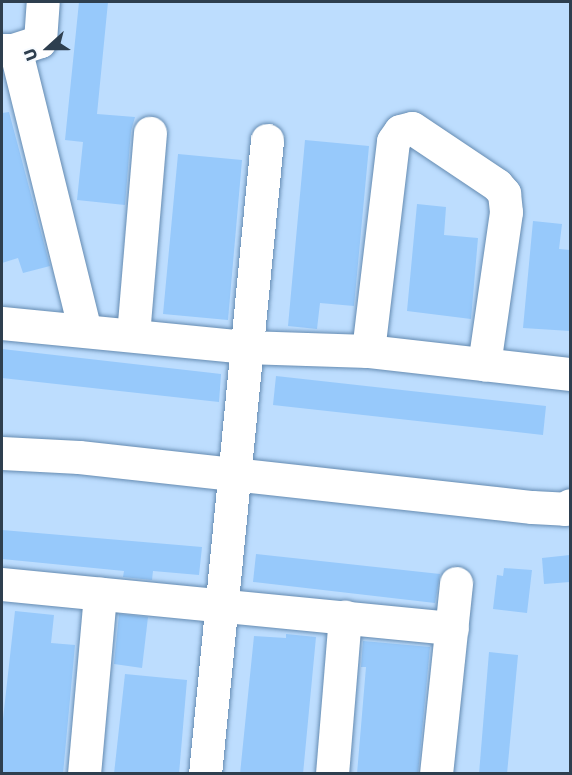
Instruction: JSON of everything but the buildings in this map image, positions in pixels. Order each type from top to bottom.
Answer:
[{"type":"street","points":[[43,2],[40,41],[7,50],[85,330]]},
{"type":"street","points":[[368,351],[393,141],[400,131],[412,128],[497,185],[504,193],[506,212],[484,364]]},
{"type":"street","points":[[133,335],[150,133]]},
{"type":"street","points":[[205,774],[223,605],[232,473],[267,140]]},
{"type":"street","points":[[2,322],[245,347],[368,351],[570,374]]},
{"type":"street","points":[[2,453],[79,457],[532,507],[565,509],[570,505]]},
{"type":"street","points":[[436,774],[456,583]]},
{"type":"street","points":[[2,584],[452,628]]},
{"type":"street","points":[[84,774],[100,594]]},
{"type":"street","points":[[332,774],[345,617]]}]
